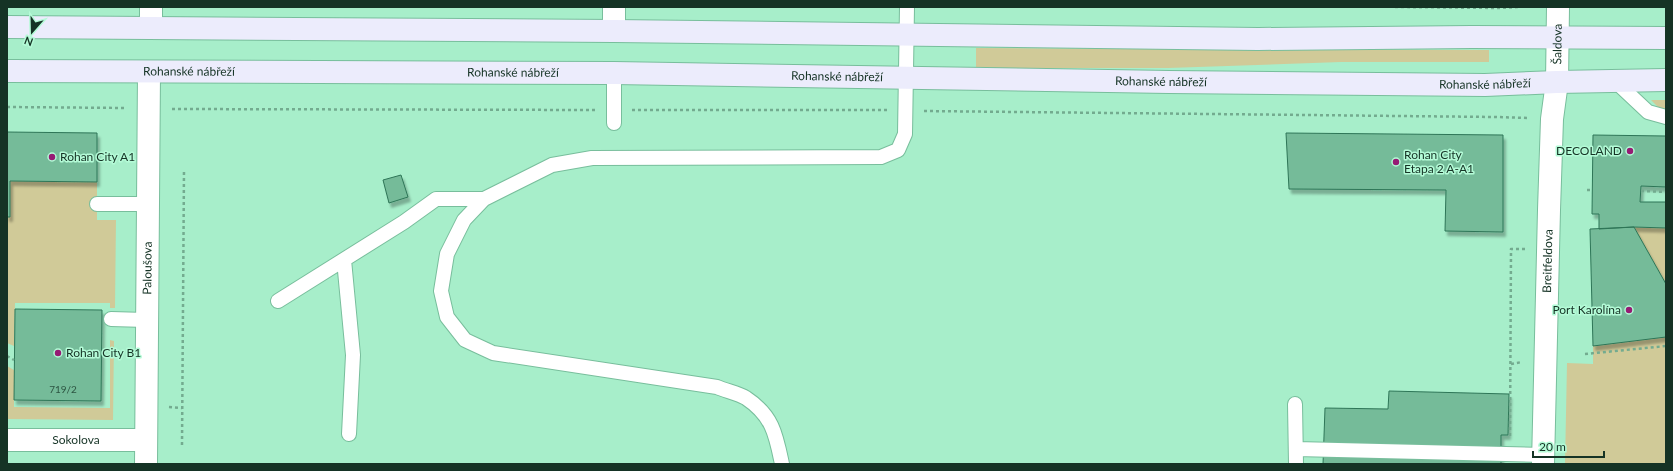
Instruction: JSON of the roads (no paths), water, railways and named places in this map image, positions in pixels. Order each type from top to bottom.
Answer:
[{"type":"main road","points":[[7,27],[151,18],[614,31],[1258,39],[1472,37],[1558,38],[1622,36],[1666,38]]},
{"type":"main road","name":"Rohanské nábřeží","points":[[7,72],[614,73],[1169,82],[1485,85],[1666,80]]},
{"type":"street","points":[[614,7],[614,31]]},
{"type":"street","name":"Šaldova","points":[[1557,82],[1558,7]]},
{"type":"street","name":"Paloušova","points":[[146,464],[146,320],[150,109],[149,72]]},
{"type":"street","name":"Breitfeldova","points":[[1543,459],[1552,119],[1557,82]]},
{"type":"street","name":"Sokolova","points":[[7,440],[145,440]]},
{"type":"lane","points":[[782,464],[777,435],[766,415],[746,398],[717,387],[493,353],[465,340],[447,317],[441,291],[447,254],[464,220],[484,199],[552,165],[592,158],[881,157],[898,150],[905,134],[907,7]]},
{"type":"lane","points":[[614,73],[614,116]]},
{"type":"lane","points":[[1615,81],[1648,112],[1666,117]]},
{"type":"lane","points":[[278,301],[404,222],[436,199],[484,199]]},
{"type":"lane","points":[[97,204],[148,204]]},
{"type":"lane","points":[[344,260],[353,355],[349,434]]},
{"type":"lane","points":[[111,320],[146,320]]},
{"type":"lane","points":[[1295,404],[1296,464]]},
{"type":"lane","points":[[1296,448],[1510,454],[1543,459]]},
{"type":"place","name":"DECOLAND","points":[[1630,151]]},
{"type":"place","name":"Rohan City A1","points":[[52,157]]},
{"type":"place","name":"Rohan City Etapa 2 A-A1","points":[[1396,162]]},
{"type":"place","name":"Port Karolína","points":[[1629,310]]},
{"type":"place","name":"Rohan City B1","points":[[58,353]]}]
